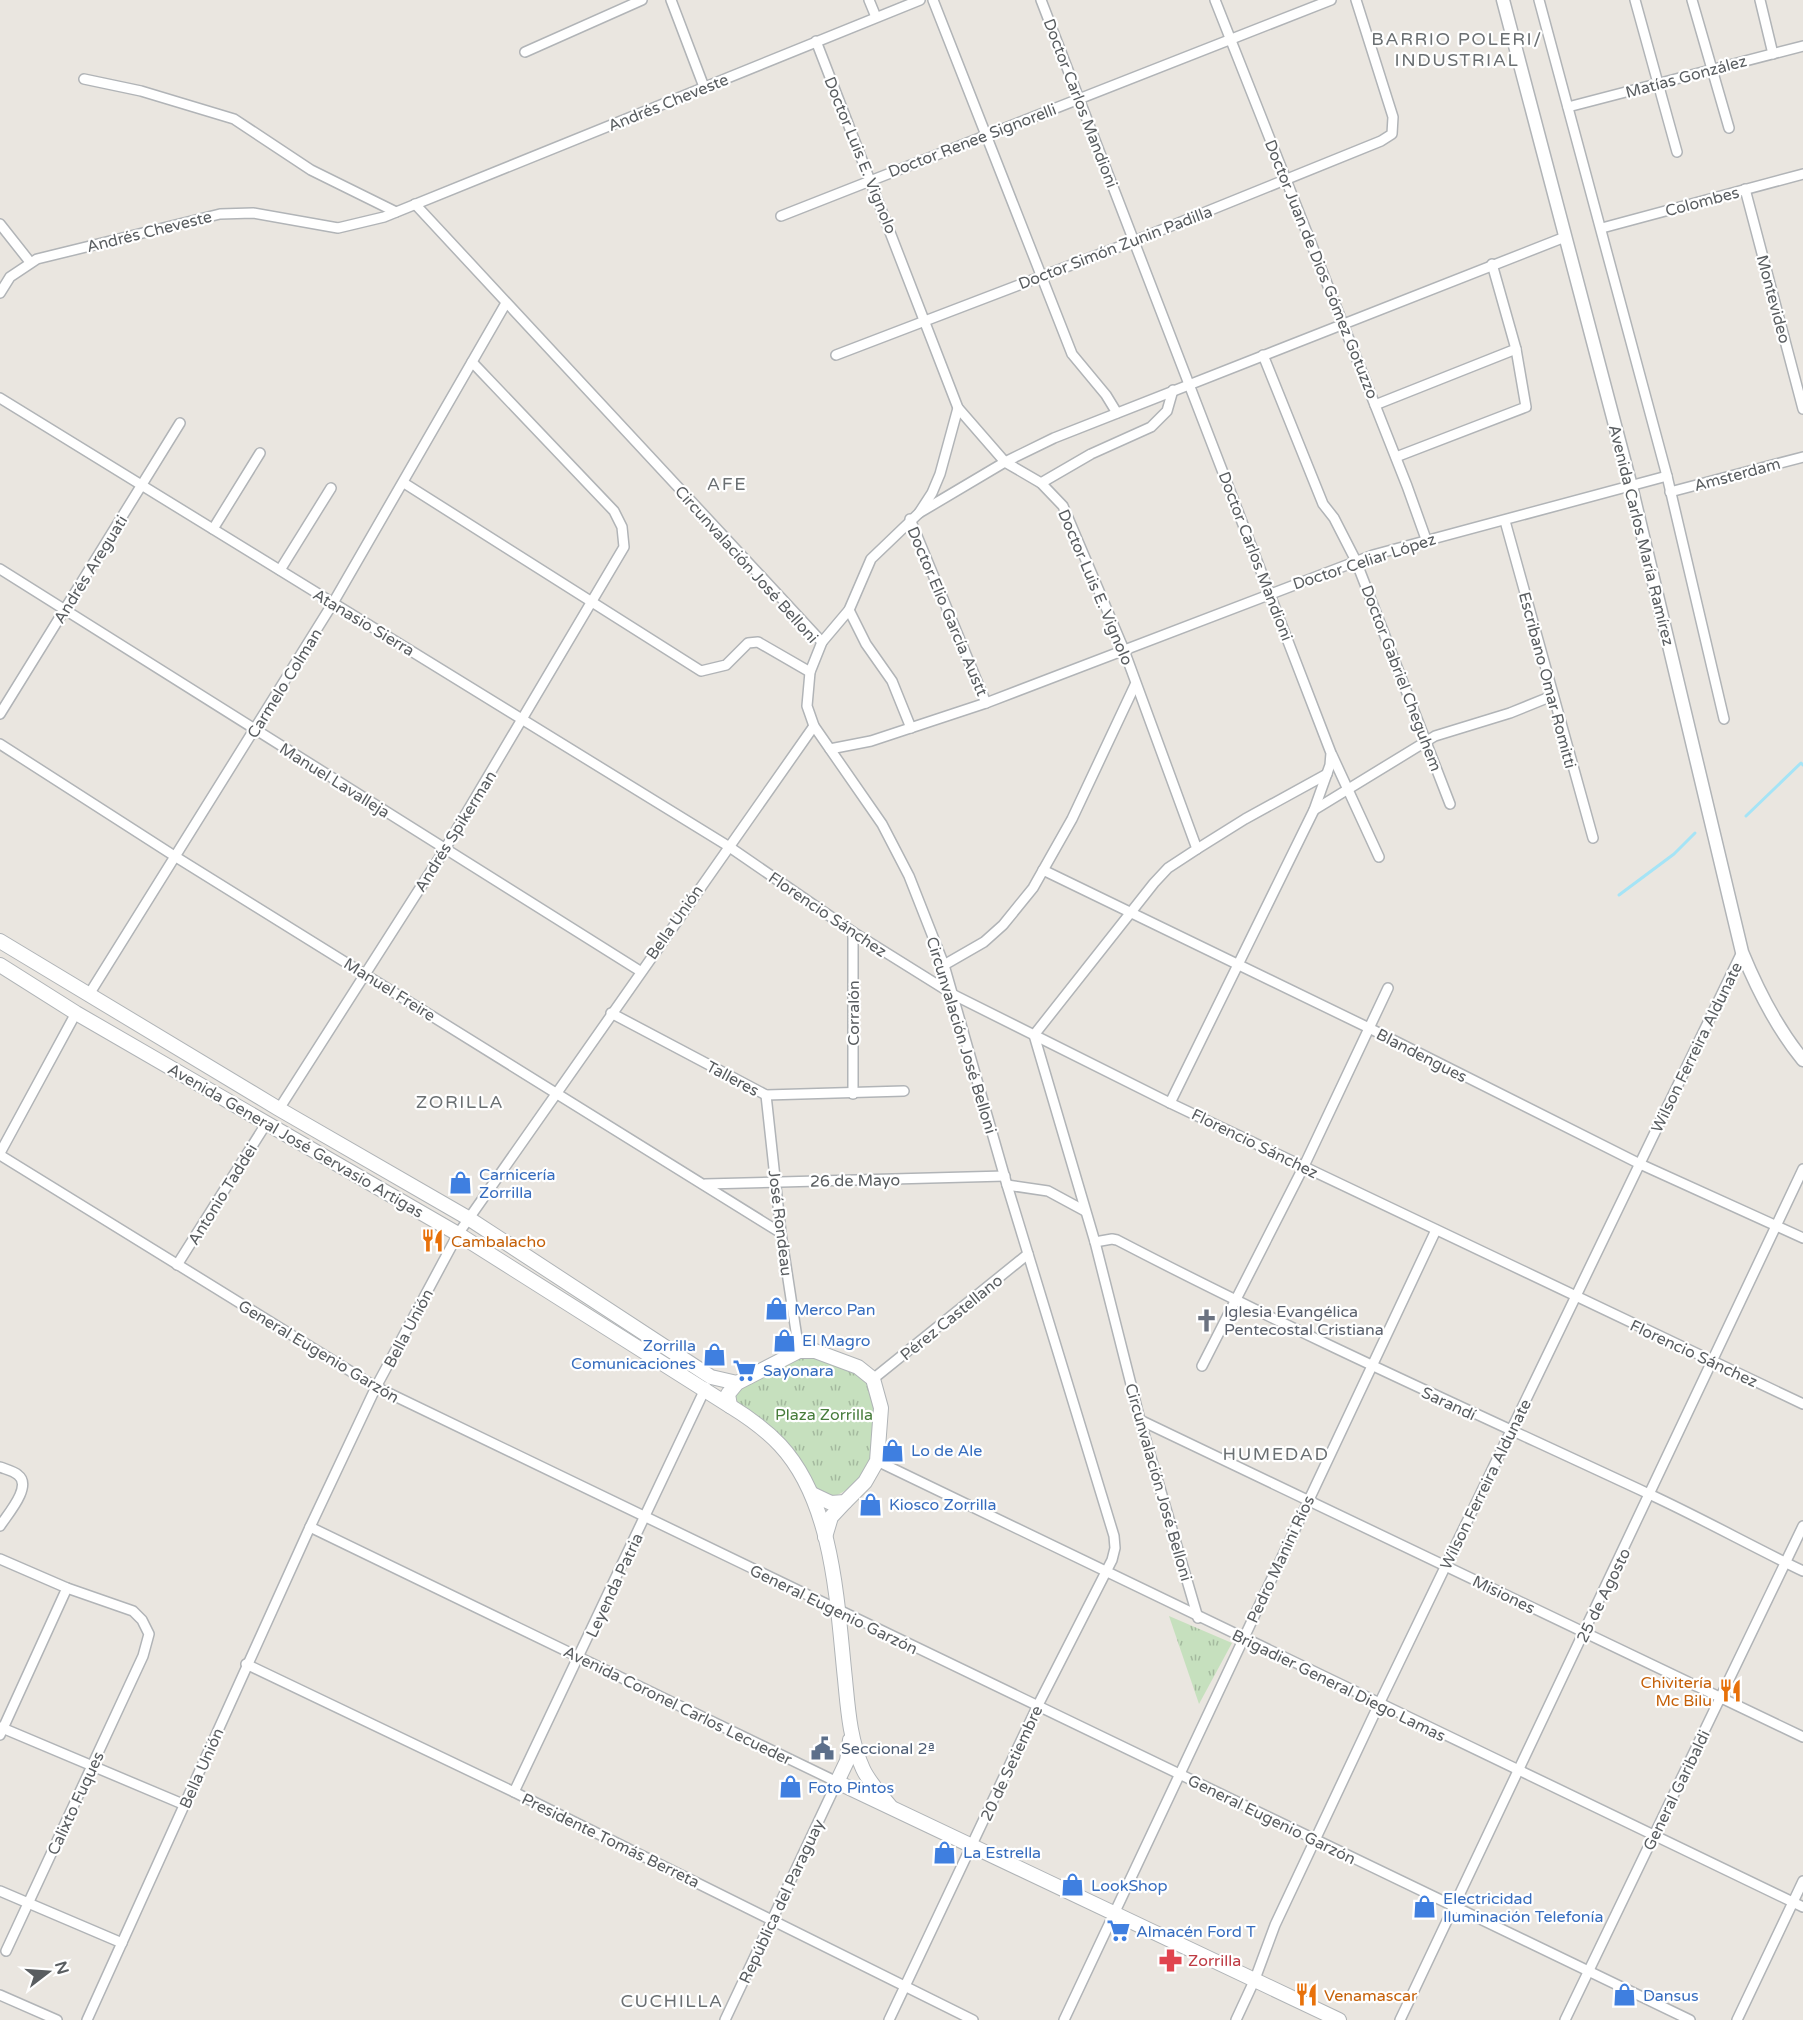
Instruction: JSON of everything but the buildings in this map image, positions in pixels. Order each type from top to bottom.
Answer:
[{"type":"main road","name":"Avenida General José Gervasio Artigas","points":[[0,941],[88,996],[468,1218],[711,1377],[737,1383]]},
{"type":"main road","name":"Avenida General José Gervasio Artigas","points":[[0,965],[76,1013],[458,1234],[755,1422],[781,1446],[812,1494]]},
{"type":"main road","points":[[730,1406],[728,1395],[737,1383],[799,1351],[815,1351],[858,1366],[873,1379],[880,1408],[877,1461],[865,1482],[831,1517],[825,1537]]},
{"type":"main road","points":[[812,1494],[831,1503],[845,1502]]},
{"type":"main road","points":[[812,1494],[825,1537],[837,1611],[851,1732],[863,1770],[890,1806]]},
{"type":"main road","points":[[837,1782],[849,1751],[851,1732]]},
{"type":"main road","name":"Avenida Coronel Carlos Lecueder","points":[[837,1782],[1339,2020]]},
{"type":"street","points":[[525,52],[642,0]]},
{"type":"street","points":[[671,0],[704,87]]},
{"type":"street","points":[[870,0],[876,17]]},
{"type":"street","name":"Andrés Cheveste","points":[[0,293],[10,276],[30,262],[220,214],[253,213],[338,228],[384,217],[920,0]]},
{"type":"street","points":[[933,0],[1072,354],[1106,395],[1117,413]]},
{"type":"street","name":"Doctor Carlos Mandioni","points":[[1041,0],[1331,753],[1379,858]]},
{"type":"street","name":"Doctor Juan de Dios Gómez Gotuzzo","points":[[1215,0],[1396,457],[1426,539]]},
{"type":"street","name":"Doctor Renee Signorelli","points":[[781,216],[1331,0]]},
{"type":"street","name":"Doctor Simón Zunin Padilla","points":[[836,355],[1134,241],[1381,141],[1392,134],[1393,117],[1356,0]]},
{"type":"street","name":"Avenida Carlos María Ramírez","points":[[1503,0],[1631,486],[1742,952],[1758,990],[1779,1027],[1803,1060]]},
{"type":"street","points":[[1539,0],[1667,476],[1724,719]]},
{"type":"street","points":[[1635,0],[1677,152]]},
{"type":"street","points":[[1692,0],[1729,128]]},
{"type":"street","points":[[1760,0],[1773,54]]},
{"type":"street","name":"Doctor Luis E. Vignolo","points":[[816,41],[926,320],[958,408],[1005,462],[1041,483],[1063,506],[1124,650],[1197,849]]},
{"type":"street","name":"Matías González","points":[[1568,107],[1803,46]]},
{"type":"street","points":[[84,79],[141,91],[234,119],[311,170],[396,212]]},
{"type":"street","name":"Colombes","points":[[1602,228],[1803,174]]},
{"type":"street","name":"Montevideo","points":[[1745,189],[1803,409]]},
{"type":"street","name":"Circunvalación José Belloni","points":[[415,204],[441,229],[506,303],[822,642],[810,672],[807,706],[814,726],[882,824],[909,876],[944,965],[1006,1181],[1114,1536],[1115,1548],[1105,1573]]},
{"type":"street","points":[[0,224],[30,262]]},
{"type":"street","points":[[822,642],[849,610],[871,559],[910,519],[1005,462],[1054,438],[1173,390],[1565,237]]},
{"type":"street","points":[[1396,457],[1526,406],[1516,349],[1492,264]]},
{"type":"street","name":"Carmelo Colman","points":[[88,996],[333,603],[506,303]]},
{"type":"street","points":[[1375,405],[1516,349]]},
{"type":"street","name":"Doctor Gabriel Cheguhem","points":[[1263,355],[1323,504],[1335,518],[1356,561],[1428,741],[1450,804]]},
{"type":"street","name":"Andrés Spikerman","points":[[279,1109],[445,849],[624,547],[622,527],[614,511],[472,362]]},
{"type":"street","points":[[1041,483],[1091,454],[1151,427],[1167,411],[1173,390]]},
{"type":"street","name":"Atanasio Sierra","points":[[0,398],[728,846]]},
{"type":"street","points":[[919,513],[940,474],[958,408]]},
{"type":"street","name":"Andrés Areguati","points":[[0,714],[180,423]]},
{"type":"street","points":[[213,529],[260,453]]},
{"type":"street","name":"Amsterdam","points":[[1670,492],[1803,457]]},
{"type":"street","name":"Doctor Celiar López","points":[[830,749],[871,741],[986,703],[1270,592],[1356,561],[1426,539],[1505,521],[1667,476]]},
{"type":"street","points":[[404,483],[701,672],[726,665],[748,643],[758,642],[810,672]]},
{"type":"street","points":[[280,570],[331,488]]},
{"type":"street","name":"Doctor Elio García Austt","points":[[910,519],[986,703]]},
{"type":"street","name":"Escribano Omar Romitti","points":[[1505,521],[1593,838]]},
{"type":"street","name":"Manuel Lavalleja","points":[[0,569],[640,971]]},
{"type":"street","points":[[849,610],[866,644],[892,681],[911,728]]},
{"type":"street","points":[[944,965],[984,942],[1003,925],[1043,870],[1072,819],[1135,685]]},
{"type":"street","points":[[1314,810],[1428,741],[1552,696]]},
{"type":"street","name":"Bella Unión","points":[[87,2020],[185,1805],[246,1664],[310,1527],[376,1388],[458,1234],[555,1092],[814,726]]},
{"type":"street","name":"Manuel Freire","points":[[0,744],[176,857],[781,1233]]},
{"type":"street","points":[[1170,1103],[1314,810],[1327,774],[1331,753]]},
{"type":"street","points":[[1034,1035],[1168,868],[1245,819],[1327,774]]},
{"type":"street","name":"Florencio Sánchez","points":[[728,846],[853,932],[954,995],[1170,1103],[1803,1404]]},
{"type":"street","name":"Blandengues","points":[[1043,870],[1369,1028],[1640,1164],[1803,1238]]},
{"type":"street","name":"Corralón","points":[[853,932],[853,1094]]},
{"type":"street","name":"Wilson Ferreira Aldunate","points":[[1236,2020],[1255,1979],[1275,1925],[1379,1704],[1742,952]]},
{"type":"street","points":[[1202,1366],[1304,1166],[1388,988]]},
{"type":"street","points":[[0,1154],[76,1013]]},
{"type":"street","name":"Talleres","points":[[611,1013],[766,1095],[903,1091]]},
{"type":"street","name":"Circunvalación José Belloni","points":[[1034,1035],[1095,1242],[1140,1420],[1198,1617]]},
{"type":"street","name":"José Rondeau","points":[[766,1095],[781,1233],[799,1351]]},
{"type":"street","name":"Antonio Taddei","points":[[177,1265],[266,1124]]},
{"type":"street","name":"General Eugenio Garzón","points":[[0,1154],[376,1388],[1690,2020]]},
{"type":"street","name":"25 de Agosto","points":[[1400,2020],[1651,1495],[1803,1169]]},
{"type":"street","name":"26 de Mayo","points":[[705,1184],[776,1181],[1006,1181],[1048,1191],[1085,1210]]},
{"type":"street","name":"Pedro Manini Ríos","points":[[1064,2020],[1436,1230]]},
{"type":"street","name":"Sarandí","points":[[1095,1242],[1118,1240],[1236,1301],[1511,1432],[1651,1495],[1803,1571]]},
{"type":"street","name":"Pérez Castellano","points":[[873,1379],[1028,1254]]},
{"type":"street","name":"Leyenda Patria","points":[[514,1792],[580,1658],[711,1377]]},
{"type":"street","name":"Misiones","points":[[1140,1420],[1803,1737]]},
{"type":"street","name":"Brigadier General Diego Lamas","points":[[877,1461],[1105,1573],[1803,1907]]},
{"type":"street","points":[[0,1467],[19,1475],[23,1481],[22,1490],[0,1526]]},
{"type":"street","name":"General Garibaldi","points":[[1565,2020],[1803,1526]]},
{"type":"street","name":"Avenida Coronel Carlos Lecueder","points":[[310,1527],[837,1782]]},
{"type":"street","points":[[0,1559],[67,1588],[1,1730],[185,1805]]},
{"type":"street","name":"20 de Setiembre","points":[[889,2020],[1037,1707],[1105,1573]]},
{"type":"street","name":"Calixto Fuques","points":[[6,1951],[143,1656],[149,1634],[142,1620],[133,1611],[67,1588]]},
{"type":"street","name":"Presidente Tomás Berreta","points":[[246,1664],[514,1792],[972,2020]]},
{"type":"street","name":"República del Paraguay","points":[[725,2020],[837,1782]]},
{"type":"street","points":[[1737,2020],[1803,1881]]},
{"type":"street","points":[[0,1891],[122,1943]]},
{"type":"street","points":[[0,1995],[57,2020]]},
{"type":"green space","name":"Plaza Zorrilla","points":[[813,1358],[843,1367],[863,1378],[873,1398],[875,1421],[871,1460],[860,1478],[849,1488],[831,1497],[815,1489],[733,1403],[734,1393],[796,1359]]},
{"type":"green space","points":[[1169,1616],[1232,1643],[1199,1704]]},
{"type":"waterway","points":[[1746,816],[1801,763],[1803,765]]},
{"type":"waterway","points":[[1619,895],[1674,854],[1695,833]]},
{"type":"place","name":"Carnicería Zorrilla","points":[[461,1183]]},
{"type":"place","name":"Cambalacho","points":[[433,1241]]},
{"type":"place","name":"Merco Pan","points":[[776,1309]]},
{"type":"place","name":"Iglesia Evangélica Pentecostal Cristiana","points":[[1206,1320]]},
{"type":"place","name":"El Magro","points":[[784,1340]]},
{"type":"place","name":"Zorrilla Comunicaciones","points":[[714,1354]]},
{"type":"place","name":"Sayonara","points":[[745,1370]]},
{"type":"place","name":"Lo de Ale","points":[[893,1450]]},
{"type":"place","name":"Kiosco Zorrilla","points":[[871,1504]]},
{"type":"place","name":"Chivitería Mc Bilu","points":[[1730,1691]]},
{"type":"place","name":"Seccional 2ª","points":[[823,1748]]},
{"type":"place","name":"Foto Pintos","points":[[790,1787]]},
{"type":"place","name":"La Estrella","points":[[945,1852]]},
{"type":"place","name":"LookShop","points":[[1073,1885]]},
{"type":"place","name":"Electricidad Iluminación Telefonía","points":[[1425,1907]]},
{"type":"place","name":"Almacén Ford T","points":[[1118,1931]]},
{"type":"place","name":"Zorrilla","points":[[1170,1960]]},
{"type":"place","name":"Venamascar","points":[[1306,1995]]},
{"type":"place","name":"Dansus","points":[[1625,1995]]},
{"type":"district","name":"BARRIO POLERI/ INDUSTRIAL","points":[[1457,49]]},
{"type":"district","name":"AFE","points":[[727,484]]},
{"type":"district","name":"ZORILLA","points":[[460,1102]]},
{"type":"district","name":"HUMEDAD","points":[[1276,1454]]},
{"type":"district","name":"CUCHILLA","points":[[672,2001]]}]
